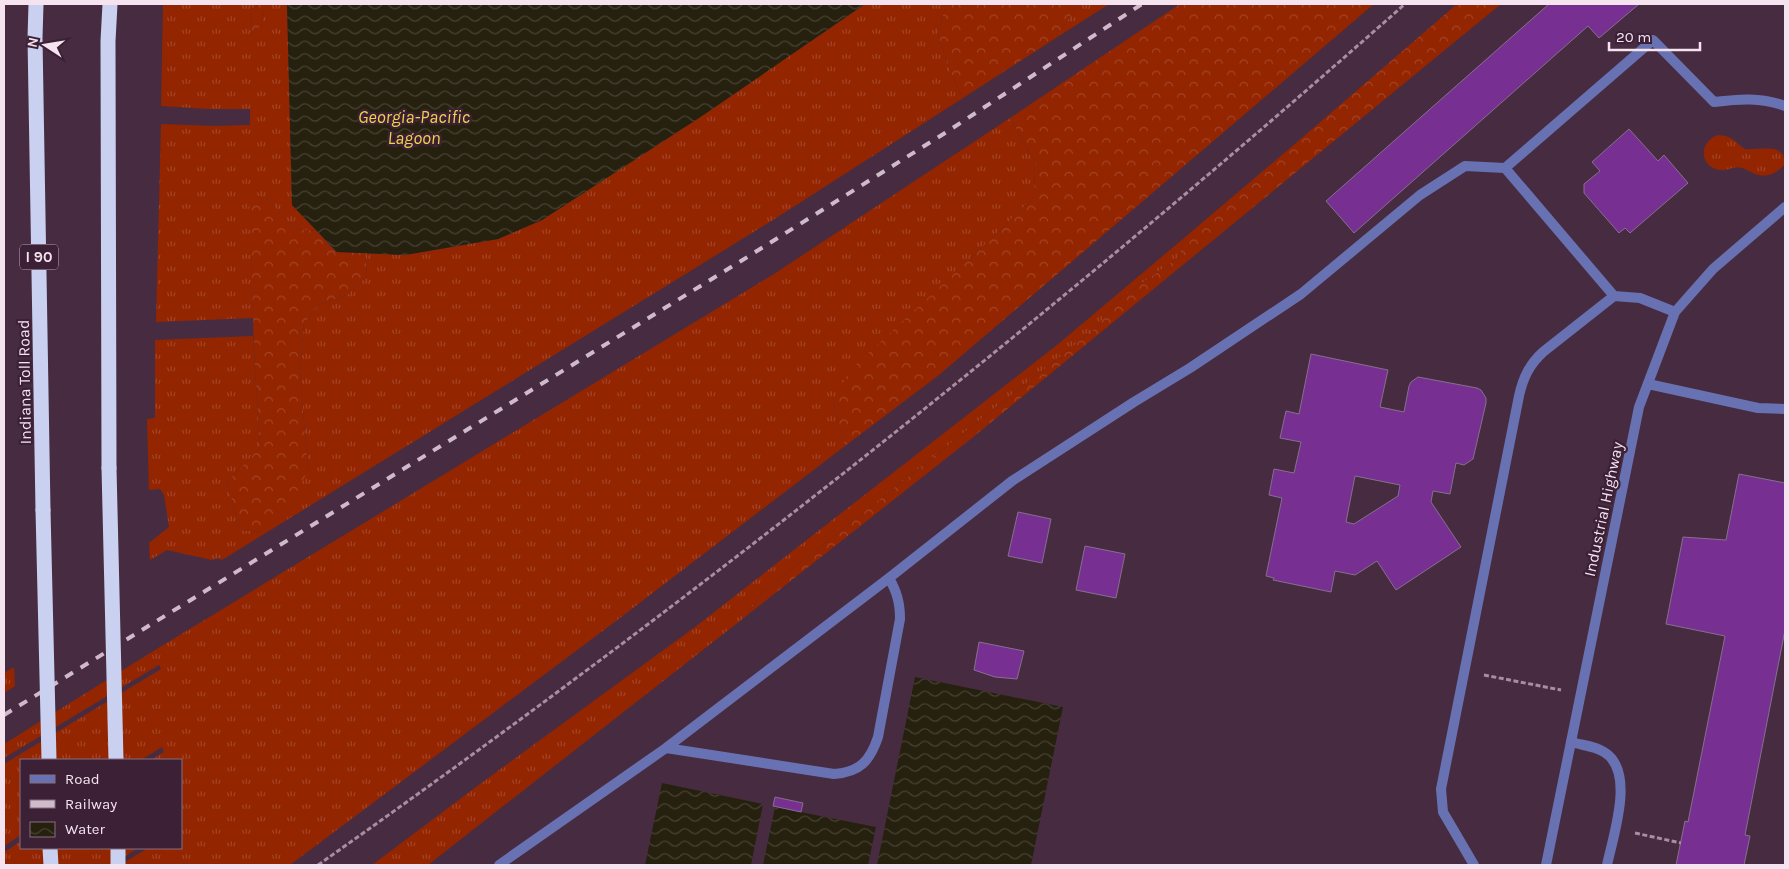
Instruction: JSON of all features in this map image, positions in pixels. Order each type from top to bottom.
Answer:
[{"type":"highway","name":"Indiana Toll Road","points":[[36,4],[43,510],[49,759]]},
{"type":"highway","points":[[110,4],[108,41],[110,468],[116,759]]},
{"type":"highway","points":[[50,849],[51,865]]},
{"type":"highway","points":[[118,849],[118,865]]},
{"type":"street","points":[[499,865],[666,748],[889,578],[1012,481],[1190,368],[1301,294],[1420,195],[1465,166],[1505,168],[1653,40],[1714,102],[1749,98],[1785,106]]},
{"type":"street","points":[[1505,168],[1614,296]]},
{"type":"street","name":"Industrial Highway","points":[[1546,865],[1639,407],[1674,312],[1713,269],[1784,209]]},
{"type":"street","points":[[1474,865],[1443,812],[1441,801],[1443,777],[1524,376],[1542,352],[1614,296],[1640,298],[1674,312]]},
{"type":"street","points":[[1648,384],[1758,408],[1785,409]]},
{"type":"street","points":[[666,748],[834,774],[846,773],[857,768],[866,761],[874,749],[878,736],[900,619],[898,594],[889,578]]},
{"type":"street","points":[[1571,742],[1602,750],[1611,757],[1620,776],[1622,793],[1607,865]]},
{"type":"path","points":[[318,865],[557,694],[831,483],[1102,263],[1405,4]]},
{"type":"path","points":[[1464,671],[1581,693]]},
{"type":"path","points":[[1614,829],[1681,843]]},
{"type":"green space","points":[[163,4],[252,4],[251,36],[262,24],[265,4],[287,4],[292,205],[317,231],[295,229],[268,200],[250,193],[253,318],[156,322],[161,124],[250,125],[250,109],[161,106]]},
{"type":"green space","points":[[252,4],[265,4],[262,24],[251,37]]},
{"type":"green space","points":[[865,4],[946,4],[938,35],[950,71],[963,98],[773,220],[222,560],[218,558],[212,560],[167,550],[150,560],[149,543],[169,527],[164,495],[160,489],[149,490],[147,419],[155,418],[155,340],[253,336],[260,448],[227,482],[240,530],[261,532],[308,471],[300,372],[304,323],[320,304],[347,295],[367,276],[365,253],[405,255],[498,239],[542,220],[702,116]]},
{"type":"green space","points":[[946,4],[1078,4],[1056,38],[963,98],[950,71],[938,35]]},
{"type":"green space","points":[[1078,4],[1109,4],[1056,38]]},
{"type":"green space","points":[[1180,4],[1374,4],[939,375],[845,446],[833,403],[849,371],[1034,197],[1035,162],[1010,118]]},
{"type":"green space","points":[[1457,4],[1501,4],[972,438],[745,617],[763,592],[1096,328],[1114,303],[1179,257],[1184,238]]},
{"type":"green space","points":[[1010,118],[1035,162],[1034,197],[972,257],[833,403],[845,446],[612,624],[290,865],[120,865],[146,849],[182,849],[182,759],[153,759],[164,752],[162,747],[143,759],[20,759],[20,836],[4,846],[4,764],[161,669],[159,665],[4,758],[4,744],[155,650],[774,274]]},
{"type":"green space","points":[[1718,135],[1731,138],[1745,149],[1777,150],[1784,158],[1784,165],[1774,173],[1761,176],[1739,167],[1723,170],[1716,169],[1706,162],[1704,152],[1708,142]]},
{"type":"green space","points":[[249,192],[268,200],[295,229],[317,231],[336,252],[365,253],[367,276],[347,295],[320,304],[304,323],[300,372],[308,471],[293,499],[261,532],[240,530],[227,482],[260,448],[254,350]]},
{"type":"green space","points":[[1184,238],[1179,257],[1114,303],[1096,328],[763,592],[745,617],[428,865],[372,865],[695,627],[1057,345]]},
{"type":"green space","points":[[14,667],[15,686],[4,693],[4,673]]},
{"type":"green space","points":[[20,842],[20,849],[136,849],[111,865],[4,865],[4,848],[6,851]]},
{"type":"water","name":"Georgia-Pacific Lagoon","points":[[287,4],[865,4],[702,116],[542,220],[498,239],[405,255],[337,252],[292,205]]},
{"type":"water","points":[[915,677],[1063,707],[1031,865],[877,865]]},
{"type":"water","points":[[662,783],[763,804],[751,865],[645,865]]},
{"type":"water","points":[[775,807],[876,827],[868,865],[763,865]]},
{"type":"building","points":[[1549,4],[1639,4],[1599,38],[1588,26],[1354,233],[1326,201]]},
{"type":"building","points":[[1629,129],[1658,161],[1664,155],[1688,183],[1630,233],[1625,228],[1619,233],[1584,193],[1584,184],[1600,171],[1592,162]]},
{"type":"building","points":[[1311,354],[1388,370],[1380,407],[1404,412],[1409,386],[1418,377],[1481,390],[1486,398],[1486,403],[1473,459],[1464,465],[1456,463],[1450,494],[1433,491],[1431,502],[1461,547],[1396,590],[1377,561],[1355,575],[1335,571],[1331,592],[1273,580],[1274,578],[1266,576],[1282,498],[1269,495],[1274,469],[1294,473],[1301,442],[1280,438],[1286,411],[1299,414]],"holes":[[[1355,476],[1400,485],[1398,496],[1354,524],[1346,522]]]},
{"type":"building","points":[[1739,474],[1785,483],[1785,630],[1745,835],[1750,836],[1744,865],[1676,865],[1685,821],[1688,822],[1725,636],[1666,624],[1683,537],[1726,540]]},
{"type":"building","points":[[1018,512],[1051,519],[1042,563],[1008,556]]},
{"type":"building","points":[[1085,546],[1125,554],[1116,598],[1076,590]]},
{"type":"building","points":[[979,642],[1024,651],[1017,679],[995,677],[974,670]]},
{"type":"building","points":[[775,797],[803,803],[801,812],[773,806]]},
{"type":"railway","points":[[4,715],[741,261],[945,133],[1142,4]]}]
